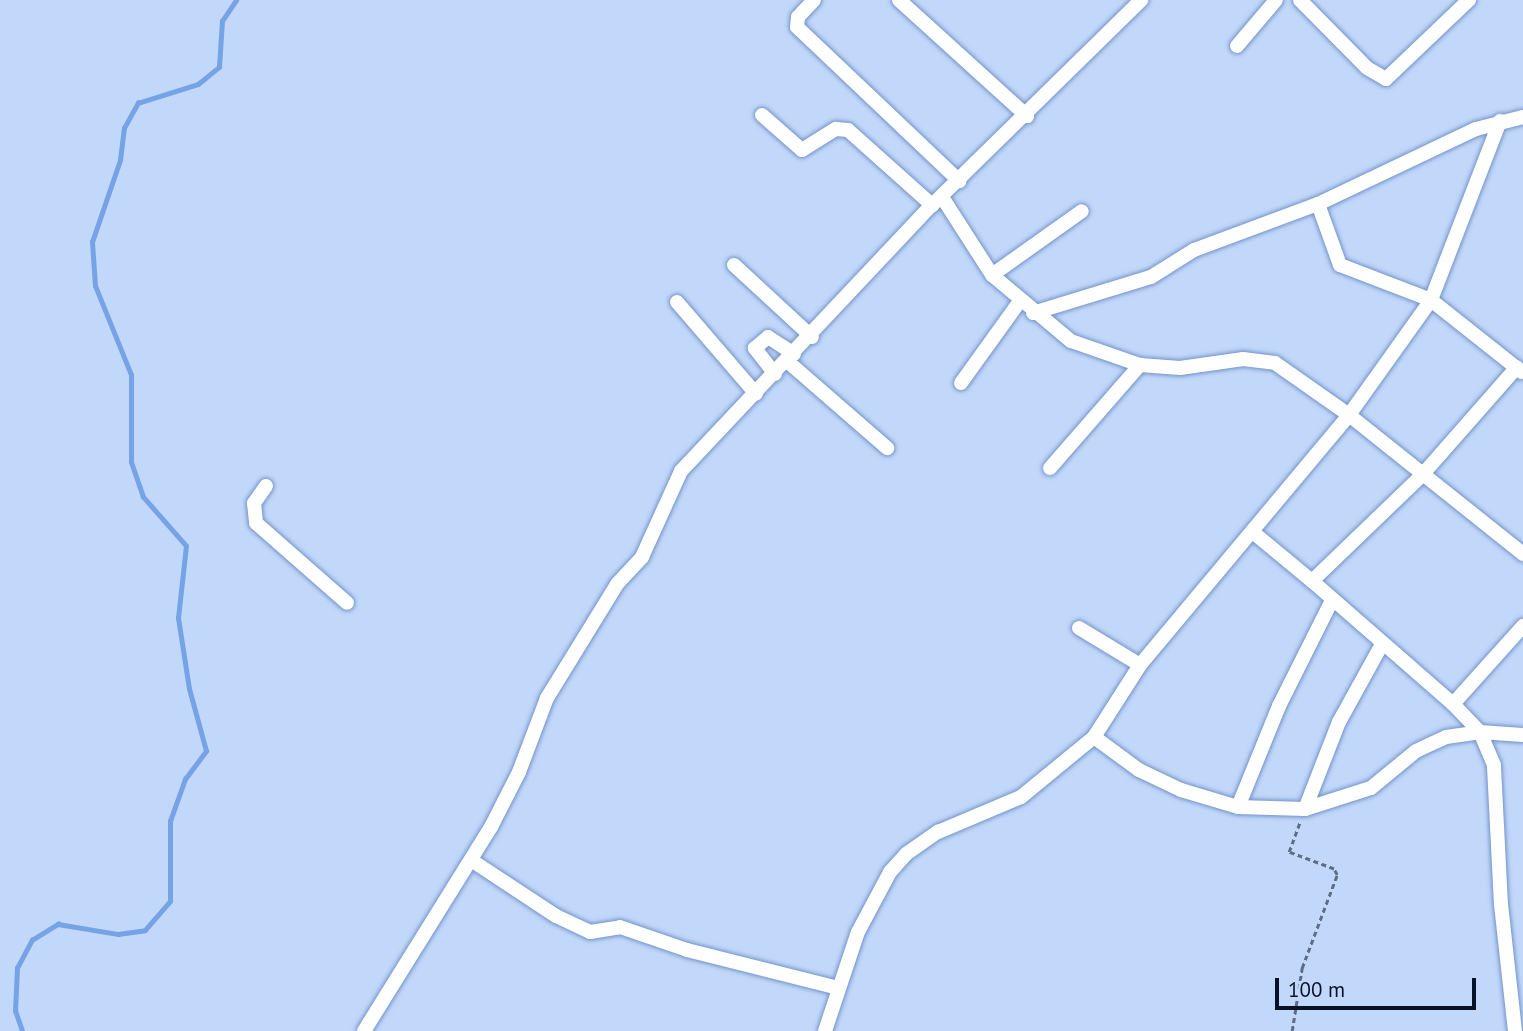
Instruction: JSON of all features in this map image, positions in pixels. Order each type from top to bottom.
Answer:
[{"type":"street","points":[[814,0],[798,17],[797,27],[960,181]]},
{"type":"street","points":[[900,0],[1027,116]]},
{"type":"street","points":[[364,1031],[471,860],[519,772],[547,698],[617,584],[642,557],[675,480],[937,201],[1027,116],[1141,0]]},
{"type":"street","points":[[1237,46],[1276,0]]},
{"type":"street","points":[[1300,0],[1367,68],[1386,79],[1469,0]]},
{"type":"street","points":[[762,115],[802,150],[836,129],[848,130],[937,201],[992,275],[1033,313],[1089,351],[1140,365],[1181,368],[1267,360],[1349,415],[1523,554]]},
{"type":"street","points":[[1033,313],[1129,286],[1194,250],[1318,204],[1500,121],[1523,117]]},
{"type":"street","points":[[825,1031],[858,932],[890,872],[906,854],[939,831],[1021,797],[1094,737],[1140,665],[1254,533],[1349,415],[1431,300],[1500,121]]},
{"type":"street","points":[[1312,581],[1423,474],[1520,370],[1431,300],[1340,265],[1318,204]]},
{"type":"street","points":[[992,275],[1082,211]]},
{"type":"street","points":[[734,265],[812,337]]},
{"type":"street","points":[[961,383],[1020,301]]},
{"type":"street","points":[[677,302],[756,394]]},
{"type":"street","points":[[775,374],[755,348],[768,337],[887,448]]},
{"type":"street","points":[[1050,468],[1140,365]]},
{"type":"street","points":[[266,486],[254,503],[256,523],[344,600]]},
{"type":"street","points":[[1254,533],[1312,581],[1331,602],[1453,704],[1480,732],[1492,754],[1497,786],[1501,905],[1515,1031]]},
{"type":"street","points":[[1238,807],[1279,706],[1331,602]]},
{"type":"street","points":[[1453,704],[1523,626]]},
{"type":"street","points":[[1079,628],[1140,665]]},
{"type":"street","points":[[1305,809],[1339,722],[1382,644]]},
{"type":"street","points":[[1094,737],[1160,782],[1238,807],[1305,809],[1371,788],[1432,743],[1480,732],[1523,735]]},
{"type":"street","points":[[471,860],[556,916],[590,932],[628,929],[687,950],[838,988]]},
{"type":"path","points":[[1293,1031],[1302,968],[1337,875],[1334,869],[1289,852],[1305,809]]},
{"type":"waterway","points":[[22,1031],[15,1011],[17,968],[32,940],[58,924],[118,934],[145,930],[170,901],[170,821],[185,779],[206,751],[189,689],[178,618],[186,546],[143,497],[131,462],[131,375],[95,286],[92,242],[120,160],[124,128],[138,103],[198,84],[219,67],[222,21],[236,0]]}]
